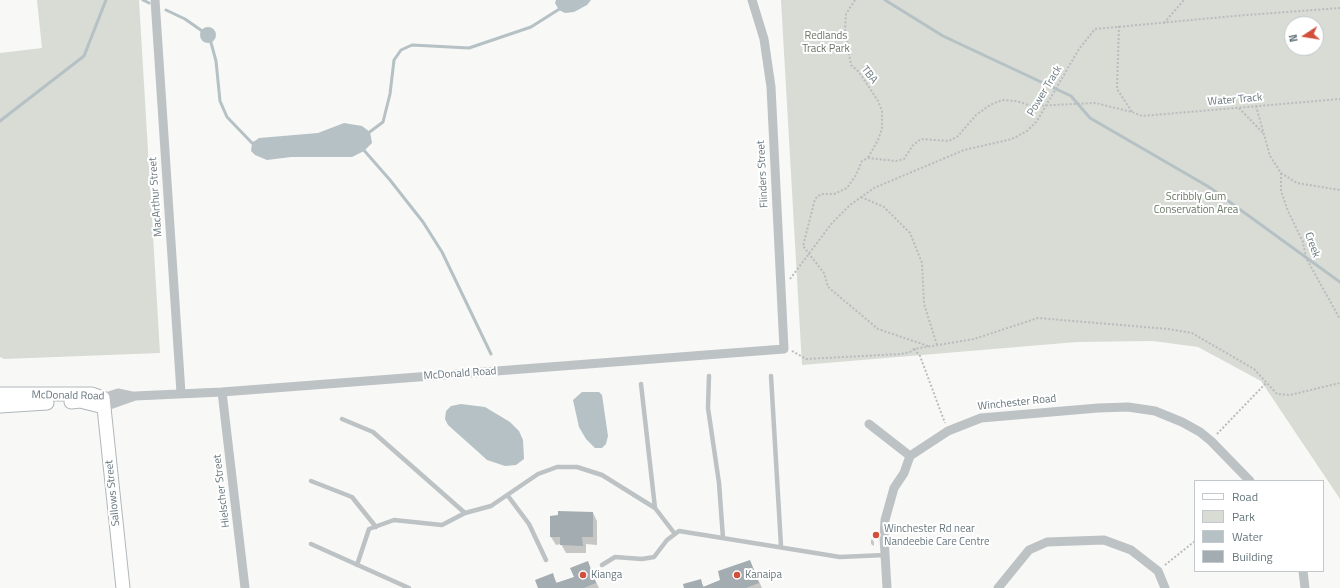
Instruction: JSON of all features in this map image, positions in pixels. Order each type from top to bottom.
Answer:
[{"type":"street","name":"MacArthur Street","points":[[155,0],[181,393]]},
{"type":"street","name":"Flinders Street","points":[[752,0],[764,39],[771,87],[784,349]]},
{"type":"street","name":"McDonald Road","points":[[0,406],[80,401],[104,402],[135,396],[222,392],[784,349]]},
{"type":"street","name":"Hielscher Street","points":[[222,392],[245,588]]},
{"type":"street","name":"McDonald Road","points":[[0,394],[92,394],[104,402]]},
{"type":"street","name":"Sallows Street","points":[[104,402],[123,588]]},
{"type":"street","name":"Winchester Road","points":[[910,456],[948,431],[975,420],[995,416],[1128,407],[1143,409],[1168,416],[1194,429],[1211,441],[1249,480]]},
{"type":"street","points":[[869,424],[910,456],[904,473],[894,488],[889,503],[884,531],[887,588]]},
{"type":"street","points":[[998,588],[1029,550],[1047,542],[1104,540],[1131,550],[1158,571],[1165,588]]},
{"type":"street","points":[[1303,572],[1305,588]]},
{"type":"lane","points":[[709,376],[708,408],[719,483],[723,538]]},
{"type":"lane","points":[[771,376],[781,546]]},
{"type":"lane","points":[[641,384],[655,508]]},
{"type":"lane","points":[[342,419],[374,432],[465,513]]},
{"type":"lane","points":[[357,565],[369,529],[394,520],[442,525],[465,513],[492,506],[538,474],[557,467],[577,467],[602,476],[655,508],[675,534]]},
{"type":"lane","points":[[311,481],[352,497],[376,527]]},
{"type":"lane","points":[[508,496],[529,524],[546,560]]},
{"type":"lane","points":[[602,565],[615,557],[642,559],[654,557],[667,540],[679,531],[840,556],[885,555]]},
{"type":"lane","points":[[311,544],[409,588]]},
{"type":"path","name":"TBA","points":[[808,254],[803,246],[815,199],[820,194],[834,194],[847,188],[856,175],[862,161],[868,158],[882,129],[882,111],[878,101],[859,72],[851,65],[845,29],[846,14],[855,0]]},
{"type":"path","points":[[1164,24],[1184,0]]},
{"type":"path","name":"Power Track","points":[[781,294],[808,254],[832,223],[850,205],[874,188],[964,150],[1012,139],[1027,131],[1037,120],[1079,48],[1094,29],[1340,8]]},
{"type":"path","points":[[1119,26],[1117,90],[1132,112]]},
{"type":"path","name":"Water Track","points":[[868,158],[896,161],[904,159],[913,145],[920,139],[949,141],[958,136],[976,115],[990,105],[1002,100],[1016,101],[1032,106],[1067,106],[1095,103],[1142,116],[1340,99]]},
{"type":"path","points":[[1256,106],[1270,156],[1281,173],[1297,182],[1340,190]]},
{"type":"path","points":[[1239,108],[1263,133]]},
{"type":"path","name":"Creek","points":[[1281,173],[1280,191],[1303,242],[1306,258],[1340,319]]},
{"type":"path","points":[[862,197],[884,207],[910,233],[922,263],[924,304],[937,345]]},
{"type":"path","points":[[808,254],[824,273],[828,287],[878,330],[928,346]]},
{"type":"path","points":[[784,349],[806,359],[901,354],[928,346],[974,339],[1038,318],[1168,329],[1192,333],[1254,369],[1277,394],[1290,395],[1340,383]]},
{"type":"path","points":[[914,349],[920,356],[948,431]]},
{"type":"path","points":[[1211,441],[1266,383]]},
{"type":"path","points":[[1158,571],[1194,542]]},
{"type":"green space","points":[[37,0],[139,0],[160,353],[4,359],[0,357],[0,53],[42,48]]},
{"type":"green space","name":"Scribbly Gum Conservation Area","points":[[781,0],[1340,0],[1340,499],[1261,381],[1198,347],[1153,341],[1077,342],[802,365]]},
{"type":"water","points":[[556,0],[591,0],[587,5],[574,12],[565,13],[559,10],[555,3]]},
{"type":"water","points":[[208,27],[215,32],[216,35],[211,42],[208,43],[201,38],[200,35],[205,28]]},
{"type":"water","points":[[344,123],[362,126],[370,132],[372,143],[364,151],[352,157],[291,157],[267,160],[255,155],[251,151],[252,143],[259,138],[318,133]]},
{"type":"water","points":[[582,392],[599,392],[602,395],[608,436],[606,444],[602,448],[595,448],[586,439],[579,427],[573,400]]},
{"type":"water","points":[[461,404],[485,407],[510,422],[519,431],[523,440],[524,459],[516,465],[505,466],[487,460],[448,425],[445,419],[446,411],[451,406]]},
{"type":"building","points":[[558,511],[593,512],[593,537],[582,537],[583,546],[560,545],[560,537],[550,537],[550,516],[558,515]]},
{"type":"building","name":"Kanaipa","points":[[750,560],[759,583],[746,588],[684,588],[683,584],[701,579],[703,587],[720,580],[718,571]]},
{"type":"building","name":"Kianga","points":[[588,561],[596,583],[584,588],[538,588],[535,580],[553,573],[556,583],[574,577],[570,568]]},
{"type":"waterway","points":[[0,121],[84,56],[106,0]]},
{"type":"waterway","points":[[143,0],[149,3]]},
{"type":"waterway","points":[[885,0],[943,36],[1071,96],[1090,118],[1209,187],[1340,282]]},
{"type":"waterway","points":[[367,134],[383,122],[390,94],[394,60],[401,50],[412,45],[469,48],[531,27],[561,8]]},
{"type":"waterway","points":[[166,10],[185,19],[205,33]]},
{"type":"waterway","points":[[210,39],[216,61],[220,101],[227,117],[252,143],[255,143]]},
{"type":"waterway","points":[[362,148],[390,180],[423,222],[442,252],[491,354]]},
{"type":"place","name":"Winchester Rd near Nandeebie Care Centre","points":[[876,535]]},
{"type":"place","name":"Kianga","points":[[583,575]]},
{"type":"place","name":"Kanaipa","points":[[737,575]]},
{"type":"park label","name":"Redlands Track Park","points":[[826,42]]}]
